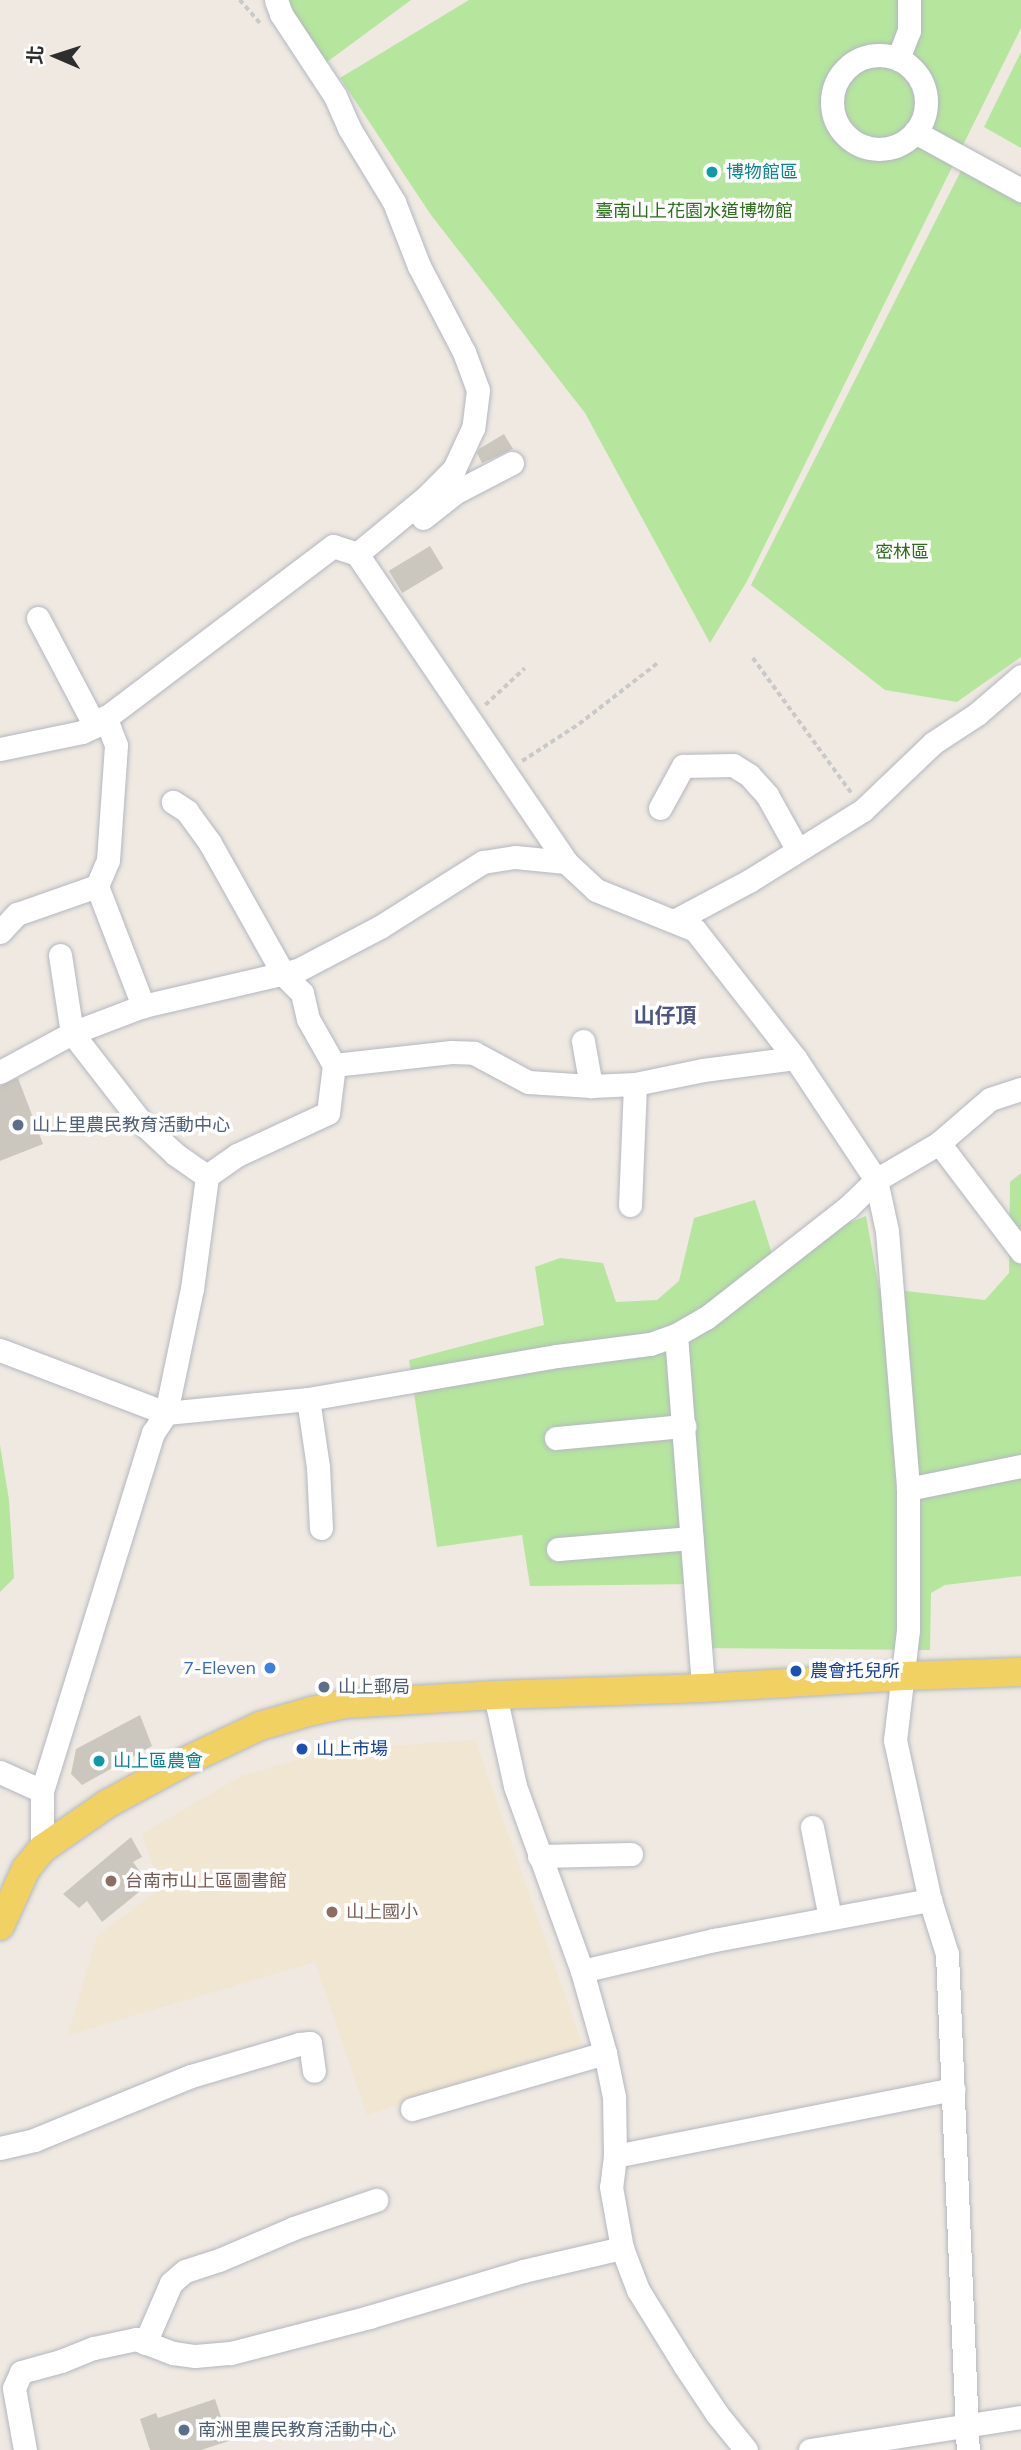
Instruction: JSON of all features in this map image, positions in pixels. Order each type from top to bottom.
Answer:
[{"type":"main road","points":[[0,1926],[26,1869],[42,1849],[107,1804],[188,1760],[261,1726],[345,1704],[1021,1672]]},
{"type":"street","points":[[276,0],[281,14],[335,96],[349,128],[394,202],[419,266],[464,352],[478,390],[473,428],[454,469],[426,498],[357,554]]},
{"type":"street","points":[[898,59],[909,31],[909,0]]},
{"type":"street","points":[[874,55],[898,59],[918,74],[926,97],[922,122],[915,132],[895,147],[871,149],[859,146],[840,130],[831,107],[835,82],[851,63],[874,55]]},
{"type":"street","points":[[915,132],[1021,190]]},
{"type":"street","points":[[0,749],[82,732],[100,722],[333,546],[357,554],[387,545],[456,492],[512,463]]},
{"type":"street","points":[[357,554],[566,862],[596,890],[677,920],[695,930],[795,1058],[876,1180],[887,1231],[908,1489],[908,1630],[895,1740],[930,1900],[947,1954],[968,2450]]},
{"type":"street","points":[[38,618],[116,745],[108,860],[97,886],[143,1006]]},
{"type":"street","points":[[677,920],[749,881],[863,810],[933,743],[977,714],[1021,676]]},
{"type":"street","points":[[660,807],[682,766],[733,765],[749,775],[767,795],[797,849]]},
{"type":"street","points":[[42,1849],[42,1791],[153,1433],[166,1412],[192,1289],[207,1176],[237,1155],[328,1113],[334,1065],[307,1019],[302,993],[284,975],[210,843],[187,811],[173,802]]},
{"type":"street","points":[[0,1072],[72,1033],[143,1006],[284,975],[380,928],[483,862],[515,857],[566,862]]},
{"type":"street","points":[[0,932],[17,914],[97,886]]},
{"type":"street","points":[[60,955],[72,1033],[142,1122],[175,1154],[207,1176]]},
{"type":"street","points":[[583,1041],[591,1087]]},
{"type":"street","points":[[334,1065],[451,1052],[474,1053],[528,1082],[591,1087],[635,1084],[703,1070],[795,1058]]},
{"type":"street","points":[[630,1205],[635,1084]]},
{"type":"street","points":[[0,1350],[166,1412],[308,1399],[557,1356],[650,1344],[676,1335],[717,1309],[847,1208],[876,1180],[939,1143],[990,1098],[1021,1089]]},
{"type":"street","points":[[939,1143],[1021,1251]]},
{"type":"street","points":[[676,1335],[703,1688]]},
{"type":"street","points":[[308,1399],[318,1466],[321,1528]]},
{"type":"street","points":[[556,1438],[684,1426]]},
{"type":"street","points":[[908,1489],[1021,1466]]},
{"type":"street","points":[[558,1549],[692,1538]]},
{"type":"street","points":[[495,1695],[515,1786],[582,1971],[605,2053],[614,2097],[615,2157],[611,2187],[622,2248],[638,2290],[685,2367],[717,2414],[747,2450]]},
{"type":"street","points":[[0,1772],[42,1791]]},
{"type":"street","points":[[812,1827],[830,1918]]},
{"type":"street","points":[[539,1856],[631,1854]]},
{"type":"street","points":[[582,1971],[714,1940],[930,1900]]},
{"type":"street","points":[[0,2148],[34,2140],[191,2076],[299,2044],[310,2043],[314,2071]]},
{"type":"street","points":[[412,2109],[605,2053]]},
{"type":"street","points":[[615,2157],[953,2089]]},
{"type":"street","points":[[145,2343],[171,2283],[185,2271],[219,2260],[294,2228],[376,2200]]},
{"type":"street","points":[[25,2450],[14,2388],[21,2372],[105,2345],[136,2339],[173,2353],[195,2356],[231,2353],[523,2271],[622,2248]]},
{"type":"street","points":[[810,2450],[1021,2417]]},
{"type":"path","points":[[753,658],[863,810]]},
{"type":"path","points":[[506,771],[579,724],[659,662]]},
{"type":"path","points":[[470,718],[525,668]]},
{"type":"shaded area","name":"山上國小","points":[[475,1740],[582,2044],[367,2115],[315,1962],[68,2035],[97,1936],[161,1888],[142,1834],[241,1776],[331,1750]]},
{"type":"green space","points":[[282,0],[411,0],[327,62]]},
{"type":"green space","name":"臺南山上花園水道博物館","points":[[469,0],[1021,0],[1021,28],[747,581],[710,643],[585,413],[431,215],[340,78]]},
{"type":"green space","points":[[1021,52],[1021,148],[984,127]]},
{"type":"green space","name":"密林區","points":[[968,157],[1021,189],[1021,657],[957,702],[885,690],[751,585]]},
{"type":"green space","points":[[1021,1173],[1021,1576],[945,1585],[931,1593],[930,1650],[697,1648],[695,1584],[530,1586],[522,1535],[437,1547],[409,1360],[544,1325],[535,1267],[560,1258],[603,1263],[616,1302],[657,1300],[679,1281],[694,1218],[755,1200],[772,1254],[866,1216],[879,1288],[985,1300],[1009,1273],[1010,1182]]},
{"type":"green space","points":[[0,1445],[9,1500],[14,1578],[0,1592]]},
{"type":"building","points":[[504,434],[513,449],[482,463],[477,453],[479,449]]},
{"type":"building","points":[[430,546],[443,568],[402,593],[389,571]]},
{"type":"building","name":"山上里農民教育活動中心","points":[[18,1078],[43,1144],[0,1161],[0,1086]]},
{"type":"building","name":"山上區農會","points":[[140,1715],[152,1746],[82,1785],[71,1774],[76,1749]]},
{"type":"building","name":"台南市山上區圖書館","points":[[131,1837],[142,1857],[133,1862],[149,1884],[102,1922],[87,1901],[79,1908],[63,1894]]},
{"type":"building","name":"南洲里農民教育活動中心","points":[[215,2399],[229,2441],[201,2450],[150,2450],[140,2419],[156,2413],[158,2418]]},
{"type":"place","name":"博物館區","points":[[712,172]]},
{"type":"place","name":"山上里農民教育活動中心","points":[[18,1125]]},
{"type":"place","name":"7-Eleven","points":[[270,1668]]},
{"type":"place","name":"農會托兒所","points":[[796,1671]]},
{"type":"place","name":"山上郵局","points":[[324,1687]]},
{"type":"place","name":"山上市場","points":[[302,1749]]},
{"type":"place","name":"山上區農會","points":[[99,1761]]},
{"type":"place","name":"台南市山上區圖書館","points":[[111,1881]]},
{"type":"place","name":"山上國小","points":[[332,1912]]},
{"type":"place","name":"南洲里農民教育活動中心","points":[[184,2430]]},
{"type":"district","name":"山仔頂","points":[[665,1015]]}]
